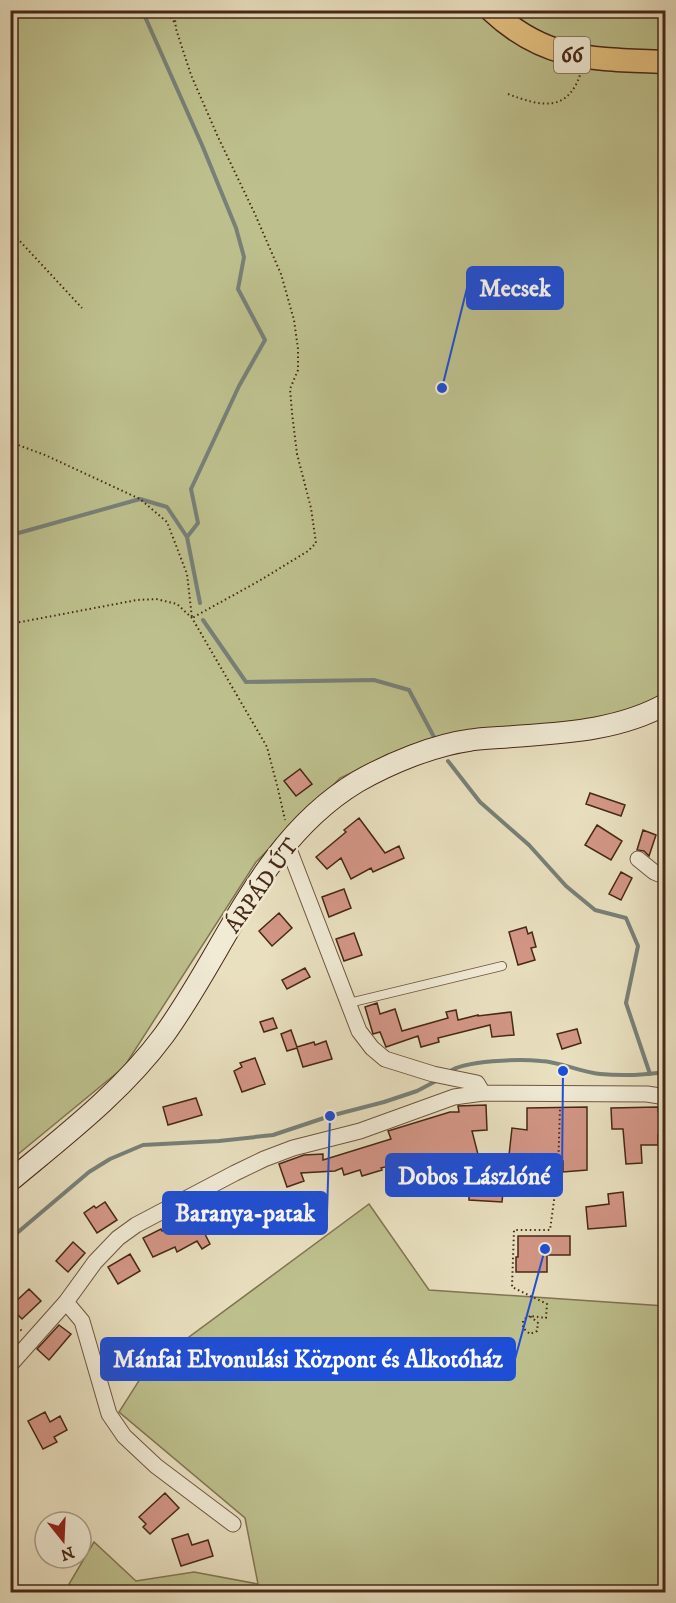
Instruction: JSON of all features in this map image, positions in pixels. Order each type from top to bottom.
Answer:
[{"type":"main road","name":"66","points":[[492,10],[502,21],[535,43],[550,49],[584,58],[666,62]]},
{"type":"main road","name":"ÁRPÁD ÚT","points":[[10,1181],[118,1088],[143,1061],[164,1034],[198,982],[265,870],[317,813],[356,783],[406,759],[448,745],[472,740],[561,733],[606,726],[634,718],[666,704]]},
{"type":"street","points":[[291,839],[359,1030],[372,1048],[385,1059],[433,1074],[477,1083],[483,1093]]},
{"type":"street","points":[[638,859],[654,872],[666,877]]},
{"type":"street","points":[[10,1365],[66,1302],[95,1262],[118,1238],[136,1225],[264,1159],[293,1148],[360,1131],[454,1097],[483,1093],[561,1093],[646,1094],[666,1097]]},
{"type":"street","points":[[66,1302],[82,1321],[109,1414],[124,1436],[156,1466],[233,1524]]},
{"type":"lane","points":[[349,1003],[502,966]]},
{"type":"path","points":[[165,10],[175,23]]},
{"type":"path","points":[[174,10],[175,23],[191,75],[281,274],[294,320],[298,370],[290,389],[291,401],[297,454],[311,508],[316,543],[308,551],[259,581],[192,618]]},
{"type":"path","points":[[508,94],[543,105],[562,100],[575,86],[584,58]]},
{"type":"path","points":[[10,223],[16,238],[19,260],[10,308]]},
{"type":"path","points":[[16,238],[82,308]]},
{"type":"path","points":[[10,442],[45,455],[140,499],[167,522],[187,574],[192,618]]},
{"type":"path","points":[[10,624],[137,600],[156,599],[177,604],[192,618],[267,747],[291,839]]},
{"type":"path","points":[[530,1317],[538,1323],[537,1331],[530,1334],[524,1328],[523,1320],[530,1317],[546,1318],[547,1304],[512,1287],[514,1230],[550,1230],[558,1171],[561,1093]]},
{"type":"green space","points":[[10,11],[666,11],[665,700],[620,720],[402,749],[340,778],[256,862],[124,1067],[11,1160]]},
{"type":"green space","points":[[369,1204],[429,1290],[665,1306],[665,1592],[79,1592],[69,1584],[77,1570],[93,1570],[94,1542],[136,1581],[194,1572],[258,1584],[245,1518],[119,1412],[147,1368]]},
{"type":"building","points":[[300,769],[312,784],[296,796],[284,781]]},
{"type":"building","points":[[590,793],[625,805],[621,816],[586,804]]},
{"type":"building","points":[[359,818],[385,853],[399,846],[404,858],[373,872],[371,868],[351,879],[341,858],[327,869],[316,857]]},
{"type":"building","points":[[597,825],[622,841],[611,860],[585,845]]},
{"type":"building","points":[[643,830],[656,835],[649,856],[644,851],[637,850]]},
{"type":"building","points":[[621,872],[632,878],[621,900],[609,894]]},
{"type":"building","points":[[344,889],[351,908],[329,917],[322,897]]},
{"type":"building","points":[[279,913],[292,928],[272,946],[259,931]]},
{"type":"building","points":[[526,927],[528,934],[532,932],[536,947],[531,948],[535,960],[518,965],[509,932]]},
{"type":"building","points":[[354,933],[362,955],[344,961],[336,939]]},
{"type":"building","points":[[305,968],[310,977],[287,989],[282,980]]},
{"type":"building","points":[[377,1003],[380,1014],[395,1009],[402,1031],[448,1018],[446,1012],[456,1010],[458,1020],[478,1015],[511,1012],[514,1035],[492,1037],[490,1025],[438,1038],[439,1042],[421,1047],[418,1036],[386,1047],[380,1032],[373,1034],[365,1007]]},
{"type":"building","points":[[273,1018],[277,1028],[264,1032],[260,1022]]},
{"type":"building","points":[[577,1029],[581,1043],[562,1049],[557,1034]]},
{"type":"building","points":[[291,1030],[297,1047],[326,1041],[332,1059],[303,1067],[297,1048],[287,1051],[281,1034]]},
{"type":"building","points":[[255,1058],[265,1084],[242,1092],[234,1071],[242,1067],[240,1063]]},
{"type":"building","points":[[196,1098],[202,1115],[168,1125],[163,1107]]},
{"type":"building","points":[[486,1105],[487,1130],[472,1131],[481,1166],[479,1167],[480,1190],[503,1192],[502,1202],[469,1200],[469,1193],[458,1194],[457,1172],[437,1174],[434,1154],[381,1168],[382,1170],[362,1176],[360,1170],[344,1175],[342,1168],[335,1171],[301,1173],[304,1181],[287,1187],[279,1164],[304,1155],[323,1154],[323,1160],[391,1139],[388,1131],[450,1112],[459,1112],[458,1106]]},
{"type":"building","points":[[587,1107],[587,1170],[563,1172],[563,1161],[521,1160],[521,1166],[508,1164],[512,1128],[527,1130],[527,1108]]},
{"type":"building","points":[[658,1107],[658,1111],[666,1111],[666,1135],[658,1135],[658,1145],[641,1145],[642,1163],[626,1164],[623,1129],[612,1129],[611,1108]]},
{"type":"building","points":[[623,1192],[626,1226],[588,1229],[586,1207],[609,1204],[608,1194]]},
{"type":"building","points":[[222,1199],[232,1220],[205,1234],[210,1244],[202,1249],[197,1241],[177,1252],[175,1247],[153,1257],[143,1238],[161,1229],[162,1231]]},
{"type":"building","points":[[105,1202],[117,1220],[97,1233],[84,1213]]},
{"type":"building","points":[[518,1236],[570,1236],[570,1255],[547,1255],[547,1272],[516,1272]]},
{"type":"building","points":[[73,1242],[85,1253],[68,1272],[56,1261]]},
{"type":"building","points":[[130,1254],[140,1271],[118,1284],[108,1267]]},
{"type":"building","points":[[29,1289],[41,1301],[22,1319],[10,1307]]},
{"type":"building","points":[[59,1325],[71,1334],[49,1360],[37,1349]]},
{"type":"building","points":[[45,1412],[50,1422],[60,1416],[67,1430],[54,1437],[57,1442],[43,1449],[28,1421]]},
{"type":"building","points":[[165,1493],[179,1508],[150,1534],[143,1527],[146,1524],[139,1517]]},
{"type":"building","points":[[188,1534],[192,1545],[208,1540],[213,1556],[181,1566],[172,1539]]},
{"type":"waterway","points":[[142,10],[236,228],[244,257],[238,289],[265,340],[239,386],[191,489],[198,523],[187,537]]},
{"type":"waterway","points":[[10,537],[140,499],[167,507],[187,537],[200,603]]},
{"type":"waterway","points":[[203,620],[246,682],[374,680],[409,690],[434,737]]},
{"type":"waterway","points":[[448,761],[480,802],[529,845],[566,886],[595,910],[626,918],[638,946],[626,1003],[650,1074]]},
{"type":"waterway","points":[[449,1072],[467,1065],[520,1060],[548,1062],[600,1074],[633,1075],[666,1072]]},
{"type":"waterway","points":[[10,1236],[17,1233],[89,1172],[110,1159],[143,1145],[219,1141],[273,1135],[330,1116],[384,1102],[417,1091],[438,1080]]},
{"type":"place","name":"Mecsek","points":[[442,388]]},
{"type":"place","name":"Dobos Lászlóné","points":[[563,1071]]},
{"type":"place","name":"Baranya-patak","points":[[330,1116]]},
{"type":"place","name":"Mánfai Elvonulási Központ és Alkotóház","points":[[545,1249]]}]
